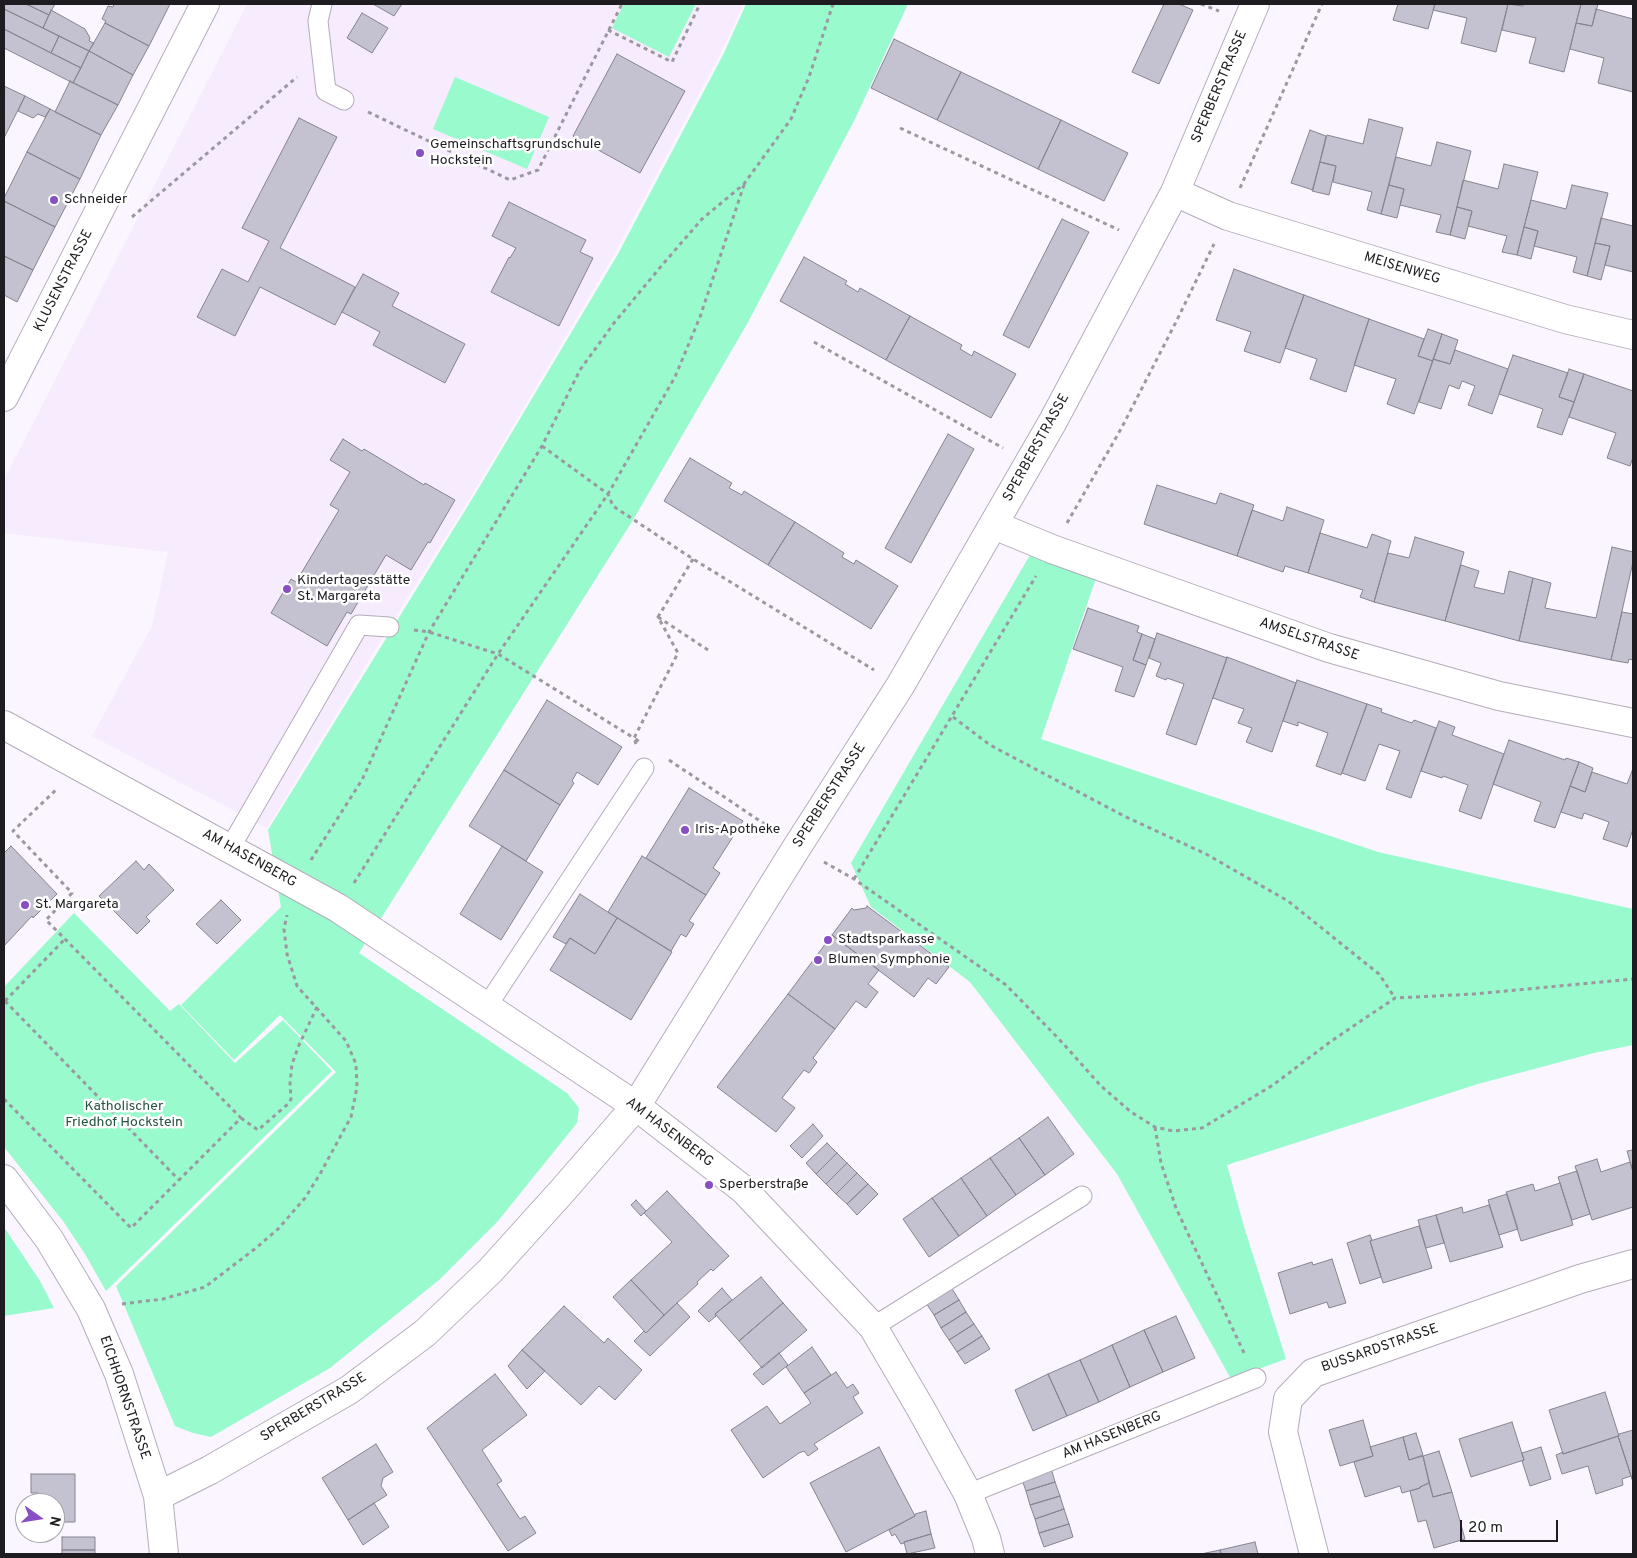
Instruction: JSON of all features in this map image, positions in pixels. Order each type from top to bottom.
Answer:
[{"type":"street","name":"KLUSENSTRASSE","points":[[4,397],[205,4]]},
{"type":"street","name":"SPERBERSTRASSE","points":[[158,1496],[210,1470],[349,1390],[425,1333],[490,1271],[636,1106],[797,847],[900,686],[1029,463],[1175,192],[1255,4]]},
{"type":"street","name":"MEISENWEG","points":[[1175,192],[1228,216],[1565,319],[1633,335]]},
{"type":"street","name":"AMSELSTRASSE","points":[[994,525],[1052,549],[1329,648],[1499,696],[1633,723]]},
{"type":"street","name":"AM HASENBERG","points":[[4,725],[338,908],[636,1106],[744,1190],[873,1327],[921,1408],[968,1494],[986,1538],[990,1554]]},
{"type":"street","name":"EICHHORNSTRASSE","points":[[4,1180],[49,1239],[91,1309],[119,1374],[158,1496],[164,1554]]},
{"type":"street","name":"BUSSARDSTRASSE","points":[[1314,1554],[1283,1432],[1288,1399],[1313,1373],[1580,1279],[1633,1264]]},
{"type":"lane","points":[[322,4],[318,22],[326,91],[344,100]]},
{"type":"lane","points":[[230,848],[359,625],[389,627]]},
{"type":"lane","points":[[487,1006],[644,768]]},
{"type":"lane","points":[[873,1327],[1082,1196]]},
{"type":"lane","name":"AM HASENBERG","points":[[968,1494],[1256,1378]]},
{"type":"path","points":[[344,100],[510,180],[538,170],[622,4]]},
{"type":"path","points":[[608,30],[672,62],[700,4]]},
{"type":"path","points":[[91,1309],[163,1299],[205,1286],[278,1229],[305,1198],[320,1174],[351,1117],[357,1087],[356,1064],[346,1040],[297,986],[287,954],[284,929],[294,883],[362,780],[428,632],[542,446],[580,370],[614,323],[662,264],[702,219],[744,184],[791,119],[809,77],[833,4]]},
{"type":"path","points":[[854,879],[1052,549],[1121,429],[1178,320],[1228,216],[1322,4]]},
{"type":"path","points":[[132,218],[322,57]]},
{"type":"path","points":[[900,128],[1148,242]]},
{"type":"path","points":[[338,908],[498,654],[608,494],[675,377],[700,316],[744,184]]},
{"type":"path","points":[[814,342],[1029,463]]},
{"type":"path","points":[[542,446],[608,494],[613,506],[694,559],[900,686]]},
{"type":"path","points":[[658,617],[694,559]]},
{"type":"path","points":[[389,627],[428,632],[498,654],[634,738],[678,653],[658,617]]},
{"type":"path","points":[[658,617],[708,650]]},
{"type":"path","points":[[952,717],[990,745],[1124,816],[1206,854],[1288,900],[1379,974],[1395,998]]},
{"type":"path","points":[[80,767],[13,831],[72,893],[46,920],[241,1118],[258,1130],[291,1099],[292,1064],[317,1007]]},
{"type":"path","points":[[682,768],[797,847],[854,879],[1006,985],[1059,1039],[1101,1086],[1131,1112],[1155,1127],[1173,1131],[1202,1128],[1274,1085],[1330,1042],[1395,998],[1474,994],[1633,979]]},
{"type":"path","points":[[66,939],[4,1001],[179,1180]]},
{"type":"path","points":[[4,1099],[132,1228],[241,1118]]},
{"type":"path","points":[[1155,1127],[1161,1163],[1176,1208],[1256,1378]]},
{"type":"shaded area","name":"Gemeinschaftsgrundschule Hockstein","points":[[247,4],[744,4],[720,54],[616,251],[475,490],[267,828],[92,736],[152,626],[168,552],[4,533],[4,480]]},
{"type":"green space","points":[[624,4],[696,4],[669,57],[612,28]]},
{"type":"green space","points":[[746,4],[908,4],[855,119],[747,324],[633,520],[359,953],[567,1093],[579,1108],[577,1123],[498,1221],[439,1280],[330,1368],[211,1437],[175,1426],[116,1286],[336,1072],[280,1015],[234,1060],[181,1005],[281,907],[268,830],[477,491],[618,254],[724,53]]},
{"type":"green space","points":[[455,77],[549,117],[527,169],[433,129]]},
{"type":"green space","points":[[1030,555],[1096,578],[1041,739],[1378,852],[1633,909],[1633,1045],[1594,1053],[1478,1084],[1227,1165],[1245,1230],[1286,1359],[1231,1379],[1117,1174],[970,982],[871,907],[851,863]]},
{"type":"green space","name":"Katholischer Friedhof Hockstein","points":[[74,913],[170,1011],[179,1004],[235,1063],[283,1020],[332,1071],[106,1291],[63,1221],[4,1147],[4,987]]},
{"type":"green space","points":[[4,1227],[40,1281],[54,1308],[4,1316]]},
{"type":"building","points":[[4,4],[26,4],[49,15],[43,28],[4,9]]},
{"type":"building","points":[[26,4],[55,4],[49,15]]},
{"type":"building","points":[[114,4],[170,4],[149,46],[105,23],[106,21],[102,19],[108,6],[113,7]]},
{"type":"building","points":[[373,4],[402,4],[394,16]]},
{"type":"building","points":[[1164,4],[1179,4],[1193,10],[1159,84],[1132,72]]},
{"type":"building","points":[[1398,4],[1435,4],[1428,29],[1393,20]]},
{"type":"building","points":[[1435,4],[1508,4],[1496,52],[1461,43],[1467,18],[1433,10]]},
{"type":"building","points":[[1508,4],[1523,6],[1523,4],[1581,4],[1564,72],[1529,63],[1536,38],[1502,30]]},
{"type":"building","points":[[1581,4],[1598,4],[1592,26],[1576,23]]},
{"type":"building","points":[[4,9],[59,36],[51,53],[4,29]]},
{"type":"building","points":[[1596,9],[1633,19],[1633,92],[1598,83],[1604,58],[1570,49],[1576,23],[1592,26]]},
{"type":"building","points":[[51,10],[85,29],[90,38],[89,41],[94,43],[89,51],[43,28]]},
{"type":"building","points":[[362,13],[388,28],[372,53],[347,38]]},
{"type":"building","points":[[105,23],[149,46],[133,75],[89,51]]},
{"type":"building","points":[[4,29],[81,68],[73,83],[4,48]]},
{"type":"building","points":[[59,36],[89,51],[81,68],[51,53]]},
{"type":"building","points":[[894,39],[961,72],[937,120],[871,88]]},
{"type":"building","points":[[89,51],[133,75],[118,105],[73,83]]},
{"type":"building","points":[[617,54],[685,91],[640,173],[573,136]]},
{"type":"building","points":[[961,72],[1061,120],[1038,169],[937,120]]},
{"type":"building","points":[[70,81],[118,105],[101,135],[55,112]]},
{"type":"building","points":[[4,86],[25,96],[4,138]]},
{"type":"building","points":[[25,96],[50,109],[45,117],[38,114],[33,118],[18,111]]},
{"type":"building","points":[[50,109],[101,135],[80,179],[27,152]]},
{"type":"building","points":[[299,118],[337,137],[280,248],[355,287],[335,325],[260,287],[235,336],[197,317],[222,269],[248,282],[269,241],[242,228]]},
{"type":"building","points":[[1369,119],[1403,128],[1381,214],[1367,210],[1372,192],[1333,182],[1336,166],[1320,162],[1327,135],[1363,144]]},
{"type":"building","points":[[1061,120],[1128,153],[1104,201],[1038,169]]},
{"type":"building","points":[[1310,130],[1326,136],[1313,190],[1291,183]]},
{"type":"building","points":[[1437,142],[1471,151],[1450,235],[1436,232],[1441,215],[1400,205],[1404,189],[1389,185],[1396,157],[1431,166]]},
{"type":"building","points":[[27,152],[80,179],[55,227],[4,201]]},
{"type":"building","points":[[1320,162],[1336,166],[1329,195],[1312,191]]},
{"type":"building","points":[[1504,164],[1538,172],[1517,255],[1502,252],[1507,236],[1468,226],[1472,211],[1457,207],[1463,180],[1498,189]]},
{"type":"building","points":[[1389,185],[1404,189],[1397,218],[1381,214]]},
{"type":"building","points":[[1572,185],[1608,193],[1587,276],[1573,272],[1577,257],[1534,246],[1538,231],[1524,227],[1531,200],[1566,209]]},
{"type":"building","points":[[4,201],[55,227],[33,270],[4,256]]},
{"type":"building","points":[[509,202],[586,240],[580,252],[593,258],[559,326],[491,292],[509,257],[516,248],[492,236]]},
{"type":"building","points":[[1457,207],[1472,211],[1465,239],[1450,235]]},
{"type":"building","points":[[1601,218],[1633,226],[1633,272],[1605,265],[1610,246],[1595,243]]},
{"type":"building","points":[[1062,219],[1089,232],[1029,348],[1003,335]]},
{"type":"building","points":[[1524,227],[1538,231],[1531,259],[1517,255]]},
{"type":"building","points":[[1595,243],[1610,246],[1601,280],[1587,276]]},
{"type":"building","points":[[4,256],[33,270],[17,302],[4,295]]},
{"type":"building","points":[[804,257],[847,281],[845,284],[858,292],[860,288],[910,316],[886,360],[780,301]]},
{"type":"building","points":[[1234,269],[1304,295],[1280,363],[1244,351],[1251,332],[1216,320]]},
{"type":"building","points":[[363,274],[399,293],[392,306],[465,344],[445,383],[373,345],[380,332],[342,312]]},
{"type":"building","points":[[1304,295],[1369,319],[1346,392],[1310,379],[1317,359],[1285,348]]},
{"type":"building","points":[[910,316],[962,345],[960,349],[972,356],[974,351],[1016,374],[991,418],[886,360]]},
{"type":"building","points":[[1369,319],[1424,339],[1418,356],[1433,361],[1414,414],[1387,404],[1396,379],[1354,365]]},
{"type":"building","points":[[1428,329],[1442,334],[1433,361],[1418,356]]},
{"type":"building","points":[[1442,334],[1458,340],[1450,364],[1433,359]]},
{"type":"building","points":[[1455,350],[1508,369],[1492,414],[1468,405],[1475,386],[1462,381],[1459,389],[1449,385],[1441,409],[1419,402],[1433,359],[1450,364]]},
{"type":"building","points":[[1513,355],[1568,373],[1559,397],[1574,402],[1562,435],[1537,427],[1543,409],[1499,394]]},
{"type":"building","points":[[1569,369],[1584,374],[1574,402],[1559,397]]},
{"type":"building","points":[[1584,374],[1633,391],[1633,457],[1630,466],[1607,458],[1616,433],[1569,417]]},
{"type":"building","points":[[948,434],[974,449],[911,563],[885,548]]},
{"type":"building","points":[[343,439],[362,451],[364,449],[424,485],[425,483],[455,500],[430,543],[428,542],[411,570],[386,555],[351,614],[347,612],[327,646],[271,613],[291,579],[296,582],[339,510],[330,505],[350,472],[330,460]]},
{"type":"building","points":[[690,458],[732,483],[729,488],[742,495],[744,491],[795,522],[768,565],[664,501]]},
{"type":"building","points":[[1157,485],[1216,504],[1220,493],[1254,505],[1237,556],[1144,524]]},
{"type":"building","points":[[1287,507],[1324,520],[1308,573],[1285,566],[1283,572],[1237,556],[1252,510],[1283,521]]},
{"type":"building","points":[[795,522],[844,553],[842,557],[854,564],[856,560],[898,586],[871,629],[768,565]]},
{"type":"building","points":[[1320,533],[1367,548],[1372,534],[1391,541],[1374,602],[1360,597],[1363,590],[1308,573]]},
{"type":"building","points":[[1415,537],[1464,552],[1445,621],[1374,602],[1388,553],[1409,558]]},
{"type":"building","points":[[1612,547],[1633,552],[1633,562],[1611,660],[1519,641],[1533,578],[1551,583],[1545,608],[1596,618]]},
{"type":"building","points":[[1461,565],[1479,571],[1474,587],[1504,594],[1509,571],[1533,578],[1519,641],[1445,621]]},
{"type":"building","points":[[1088,608],[1139,626],[1137,632],[1142,634],[1133,660],[1146,665],[1134,697],[1115,691],[1123,667],[1073,649]]},
{"type":"building","points":[[1622,612],[1633,614],[1633,660],[1629,659],[1628,663],[1611,660]]},
{"type":"building","points":[[1157,633],[1227,658],[1196,745],[1166,734],[1184,684],[1156,676],[1161,663],[1149,658]]},
{"type":"building","points":[[1142,634],[1155,639],[1146,665],[1133,660]]},
{"type":"building","points":[[1227,657],[1296,683],[1272,752],[1246,742],[1252,728],[1238,723],[1244,709],[1213,698]]},
{"type":"building","points":[[1297,680],[1367,704],[1341,775],[1316,766],[1328,733],[1298,722],[1298,726],[1283,721]]},
{"type":"building","points":[[547,700],[622,747],[598,785],[577,772],[572,781],[574,783],[560,805],[504,770]]},
{"type":"building","points":[[1367,704],[1382,709],[1381,712],[1412,723],[1414,720],[1436,728],[1411,798],[1386,789],[1400,751],[1379,744],[1365,781],[1342,773]]},
{"type":"building","points":[[1439,721],[1455,727],[1452,735],[1504,754],[1481,819],[1459,811],[1468,785],[1421,771]]},
{"type":"building","points":[[1509,740],[1565,760],[1566,758],[1579,762],[1555,828],[1534,821],[1541,802],[1493,784]]},
{"type":"building","points":[[1579,762],[1593,768],[1585,792],[1570,786]]},
{"type":"building","points":[[504,770],[560,805],[526,861],[469,826]]},
{"type":"building","points":[[1632,771],[1633,829],[1627,847],[1603,839],[1609,822],[1584,813],[1582,819],[1561,812],[1570,786],[1585,792],[1592,772],[1627,784]]},
{"type":"building","points":[[689,788],[743,821],[713,868],[720,873],[706,895],[646,858]]},
{"type":"building","name":"St. Margareta","points":[[11,846],[57,894],[33,918],[32,916],[4,946],[4,853]]},
{"type":"building","points":[[502,846],[543,872],[501,940],[460,914]]},
{"type":"building","points":[[642,856],[706,895],[689,921],[694,924],[686,937],[681,934],[671,951],[608,912]]},
{"type":"building","points":[[136,861],[144,870],[149,864],[174,890],[146,917],[150,921],[137,934],[99,896]]},
{"type":"building","points":[[580,894],[617,918],[595,954],[570,938],[566,944],[553,937]]},
{"type":"building","points":[[221,900],[241,920],[217,944],[196,924]]},
{"type":"building","points":[[867,906],[949,967],[936,984],[928,978],[914,997],[832,935],[852,908],[854,910],[866,908]]},
{"type":"building","points":[[617,918],[672,952],[631,1020],[550,970],[570,938],[595,954]]},
{"type":"building","points":[[832,935],[879,970],[868,984],[878,992],[866,1008],[856,1001],[835,1029],[788,994]]},
{"type":"building","points":[[788,994],[835,1029],[813,1058],[817,1062],[809,1073],[804,1070],[782,1098],[795,1108],[776,1132],[717,1087]]},
{"type":"building","points":[[1048,1117],[1074,1154],[1045,1175],[1019,1138]]},
{"type":"building","points":[[813,1124],[823,1136],[802,1158],[790,1146]]},
{"type":"building","points":[[1019,1138],[1045,1175],[1016,1195],[990,1158]]},
{"type":"building","points":[[827,1143],[837,1153],[816,1174],[806,1163]]},
{"type":"building","points":[[1633,1150],[1633,1172],[1627,1151]]},
{"type":"building","points":[[837,1153],[847,1163],[826,1184],[816,1174]]},
{"type":"building","points":[[990,1158],[1016,1195],[987,1216],[961,1178]]},
{"type":"building","points":[[1597,1159],[1601,1172],[1630,1162],[1633,1172],[1633,1207],[1592,1220],[1575,1166]]},
{"type":"building","points":[[847,1163],[857,1173],[836,1194],[826,1184]]},
{"type":"building","points":[[1577,1171],[1590,1214],[1572,1220],[1558,1177]]},
{"type":"building","points":[[857,1173],[868,1184],[847,1204],[836,1194]]},
{"type":"building","points":[[961,1178],[987,1216],[959,1236],[932,1198]]},
{"type":"building","points":[[1560,1183],[1573,1225],[1521,1241],[1506,1192],[1533,1184],[1535,1191]]},
{"type":"building","points":[[868,1184],[878,1194],[857,1215],[847,1204]]},
{"type":"building","points":[[667,1191],[729,1256],[713,1271],[711,1269],[697,1282],[698,1284],[664,1315],[631,1280],[672,1242],[644,1213]]},
{"type":"building","points":[[1507,1194],[1518,1229],[1499,1235],[1488,1200]]},
{"type":"building","points":[[932,1198],[959,1236],[929,1257],[903,1219]]},
{"type":"building","points":[[636,1200],[646,1211],[641,1216],[631,1205]]},
{"type":"building","points":[[1489,1205],[1503,1247],[1450,1262],[1436,1215],[1462,1207],[1463,1213]]},
{"type":"building","points":[[1436,1215],[1444,1243],[1426,1248],[1418,1220]]},
{"type":"building","points":[[1419,1226],[1432,1268],[1383,1283],[1370,1241]]},
{"type":"building","points":[[1370,1235],[1372,1240],[1370,1241],[1381,1277],[1360,1284],[1347,1243]]},
{"type":"building","points":[[1332,1259],[1346,1303],[1329,1308],[1327,1302],[1290,1314],[1278,1273],[1312,1262],[1313,1265]]},
{"type":"building","points":[[761,1277],[783,1303],[739,1341],[715,1314]]},
{"type":"building","points":[[631,1280],[664,1315],[646,1333],[613,1297]]},
{"type":"building","points":[[951,1287],[959,1300],[934,1315],[926,1303]]},
{"type":"building","points":[[722,1288],[732,1300],[715,1314],[716,1316],[709,1322],[698,1311]]},
{"type":"building","points":[[959,1300],[966,1312],[941,1328],[934,1315]]},
{"type":"building","points":[[677,1303],[690,1317],[650,1356],[634,1341],[644,1331],[646,1333]]},
{"type":"building","points":[[783,1303],[807,1330],[762,1368],[739,1341]]},
{"type":"building","points":[[564,1306],[604,1343],[608,1338],[642,1370],[615,1400],[599,1386],[581,1405],[522,1350]]},
{"type":"building","points":[[966,1312],[974,1324],[949,1340],[941,1328]]},
{"type":"building","points":[[1176,1316],[1195,1358],[1163,1372],[1144,1330]]},
{"type":"building","points":[[974,1324],[982,1336],[957,1352],[949,1340]]},
{"type":"building","points":[[1144,1330],[1163,1372],[1130,1387],[1112,1345]]},
{"type":"building","points":[[982,1336],[990,1349],[965,1364],[957,1352]]},
{"type":"building","points":[[1112,1345],[1130,1387],[1099,1402],[1080,1360]]},
{"type":"building","points":[[812,1347],[831,1375],[804,1393],[786,1367]]},
{"type":"building","points":[[522,1350],[545,1371],[527,1389],[508,1366]]},
{"type":"building","points":[[779,1353],[788,1365],[763,1385],[753,1374]]},
{"type":"building","points":[[1080,1360],[1099,1402],[1067,1416],[1048,1374]]},
{"type":"building","points":[[836,1372],[847,1388],[853,1384],[859,1393],[853,1397],[863,1413],[814,1444],[818,1449],[808,1456],[804,1451],[799,1453],[763,1478],[731,1430],[767,1406],[780,1424],[811,1403],[804,1393]]},
{"type":"building","points":[[495,1374],[527,1415],[482,1450],[502,1481],[497,1484],[520,1519],[525,1516],[536,1533],[508,1551],[427,1428]]},
{"type":"building","points":[[1048,1374],[1067,1416],[1033,1431],[1015,1390]]},
{"type":"building","points":[[1605,1392],[1619,1436],[1563,1454],[1549,1410]]},
{"type":"building","points":[[1363,1420],[1373,1456],[1340,1466],[1329,1430]]},
{"type":"building","points":[[1512,1422],[1524,1460],[1471,1477],[1459,1439]]},
{"type":"building","points":[[1633,1430],[1633,1482],[1618,1436]]},
{"type":"building","points":[[1416,1433],[1423,1455],[1409,1460],[1403,1437]]},
{"type":"building","points":[[1618,1436],[1631,1476],[1622,1479],[1623,1485],[1596,1494],[1588,1466],[1562,1474],[1556,1455]]},
{"type":"building","points":[[1403,1437],[1409,1460],[1423,1456],[1429,1483],[1420,1488],[1402,1493],[1400,1486],[1365,1497],[1354,1462],[1373,1456],[1370,1447]]},
{"type":"building","points":[[376,1444],[393,1472],[383,1478],[381,1486],[387,1495],[348,1520],[322,1478]]},
{"type":"building","points":[[879,1447],[915,1516],[846,1552],[810,1483]]},
{"type":"building","points":[[1541,1447],[1551,1479],[1530,1486],[1522,1461],[1524,1460],[1522,1453]]},
{"type":"building","points":[[1439,1451],[1452,1492],[1433,1497],[1423,1456]]},
{"type":"building","points":[[1051,1468],[1055,1482],[1026,1491],[1021,1477]]},
{"type":"building","points":[[31,1474],[75,1474],[75,1522],[65,1522],[65,1493],[31,1493]]},
{"type":"building","points":[[1055,1482],[1060,1496],[1030,1505],[1026,1491]]},
{"type":"building","points":[[1429,1483],[1433,1497],[1452,1492],[1465,1539],[1434,1548],[1426,1520],[1418,1522],[1410,1491]]},
{"type":"building","points":[[1060,1496],[1064,1509],[1035,1519],[1030,1505]]},
{"type":"building","points":[[374,1503],[389,1527],[363,1545],[348,1520]]},
{"type":"building","points":[[1064,1509],[1069,1524],[1039,1533],[1035,1519]]},
{"type":"building","points":[[926,1511],[931,1534],[901,1544],[895,1534],[892,1536],[889,1530],[915,1516],[915,1514]]},
{"type":"building","points":[[1069,1524],[1073,1537],[1044,1547],[1039,1533]]},
{"type":"building","points":[[931,1534],[935,1548],[907,1554],[904,1542]]},
{"type":"building","points":[[65,1537],[95,1537],[95,1550],[62,1550],[62,1543],[65,1543]]},
{"type":"building","points":[[1255,1542],[1258,1554],[1221,1554],[1220,1550]]},
{"type":"building","points":[[62,1550],[95,1550],[95,1554],[62,1554]]},
{"type":"building","points":[[1220,1550],[1221,1554],[1201,1554]]},
{"type":"place","name":"Gemeinschaftsgrundschule Hockstein","points":[[420,153]]},
{"type":"place","name":"Schneider","points":[[54,200]]},
{"type":"place","name":"Kindertagesstätte St. Margareta","points":[[287,589]]},
{"type":"place","name":"Iris-Apotheke","points":[[685,830]]},
{"type":"place","name":"St. Margareta","points":[[25,905]]},
{"type":"place","name":"Stadtsparkasse","points":[[828,940]]},
{"type":"place","name":"Blumen Symphonie","points":[[818,960]]},
{"type":"place","name":"Sperberstraße","points":[[709,1185]]}]
